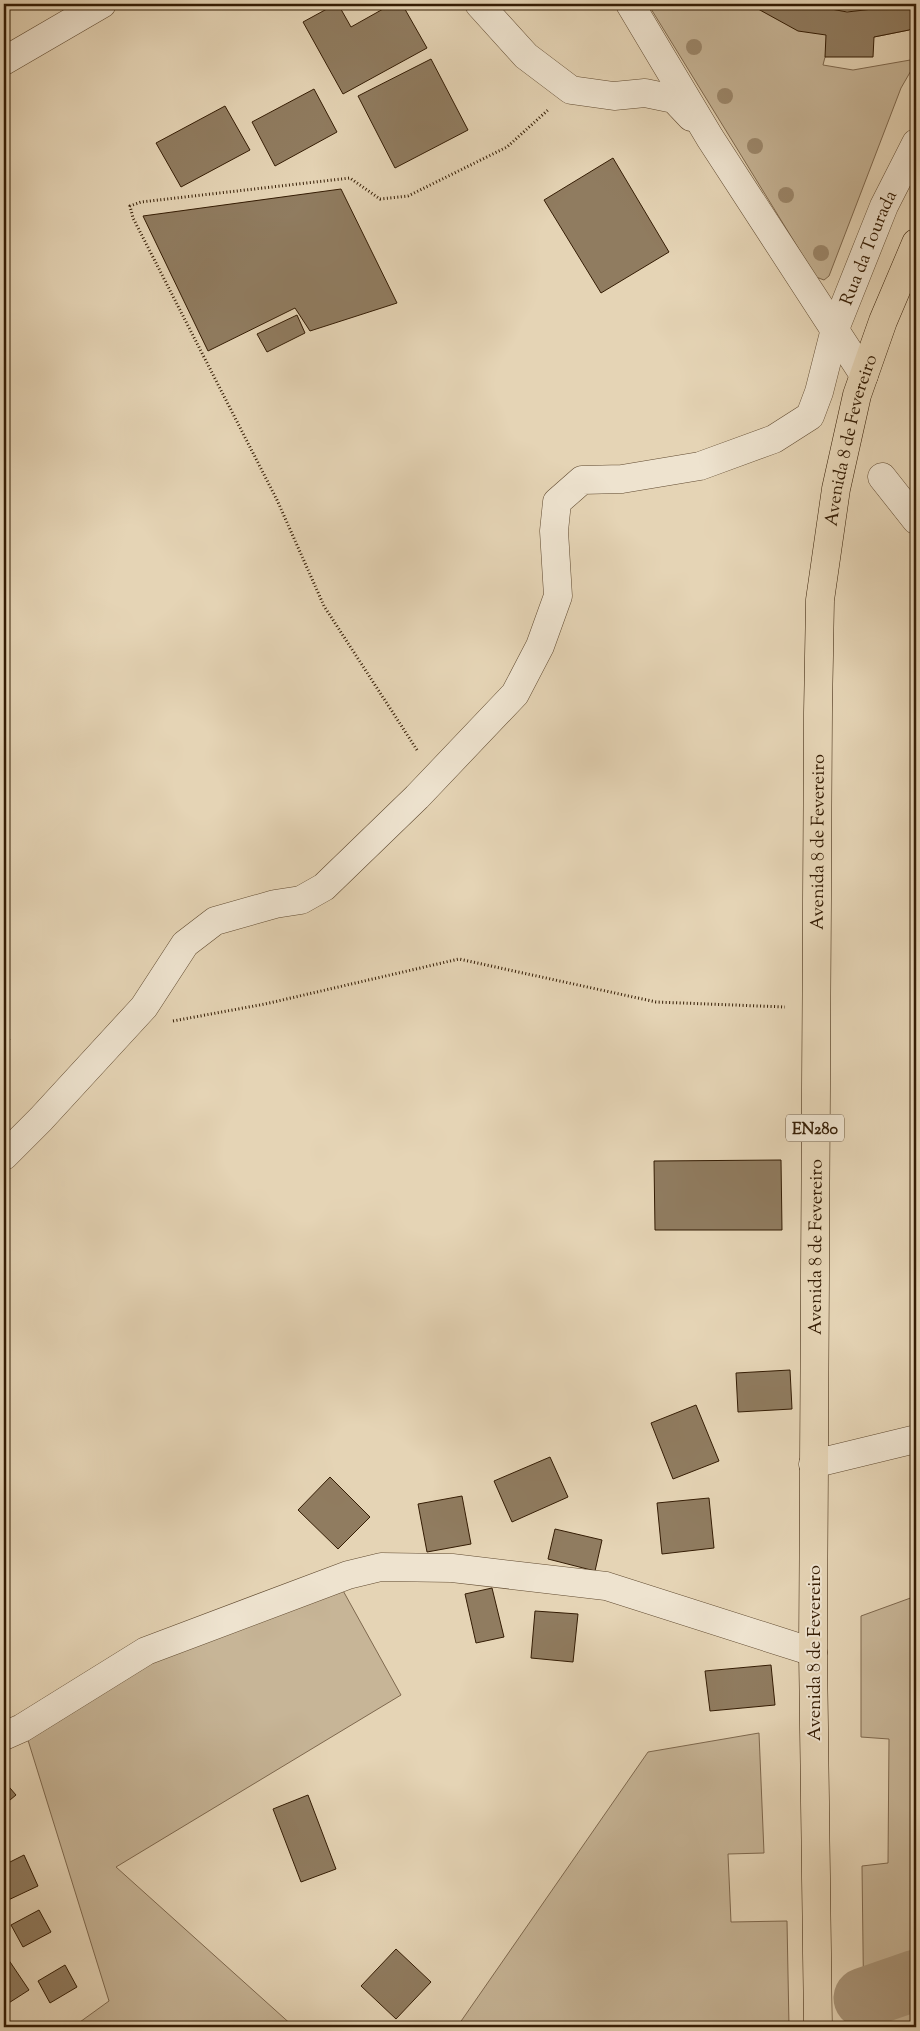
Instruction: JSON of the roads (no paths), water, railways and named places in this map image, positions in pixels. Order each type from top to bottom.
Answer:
[{"type":"main road","name":"Avenida 8 de Fevereiro","points":[[818,2027],[813,1652],[813,1464],[820,600],[836,488],[857,395],[883,321],[916,242]]},
{"type":"street","points":[[4,61],[102,4]]},
{"type":"street","points":[[479,4],[526,56],[571,90],[614,96],[645,93],[674,99],[710,138]]},
{"type":"street","points":[[630,4],[710,138],[864,375]]},
{"type":"street","name":"Rua da Tourada","points":[[4,1156],[41,1120],[144,1007],[185,944],[215,920],[275,904],[301,900],[324,887],[435,778],[515,694],[540,646],[558,596],[554,531],[557,502],[582,480],[622,479],[700,466],[774,439],[810,416],[819,392],[835,329],[884,206],[916,142]]},
{"type":"street","points":[[882,477],[916,520]]},
{"type":"street","points":[[813,1464],[916,1439]]},
{"type":"street","points":[[4,1736],[22,1728],[146,1651],[348,1575],[381,1567],[452,1568],[606,1586],[813,1652]]},
{"type":"waterway","points":[[864,1998],[916,1980]]}]
